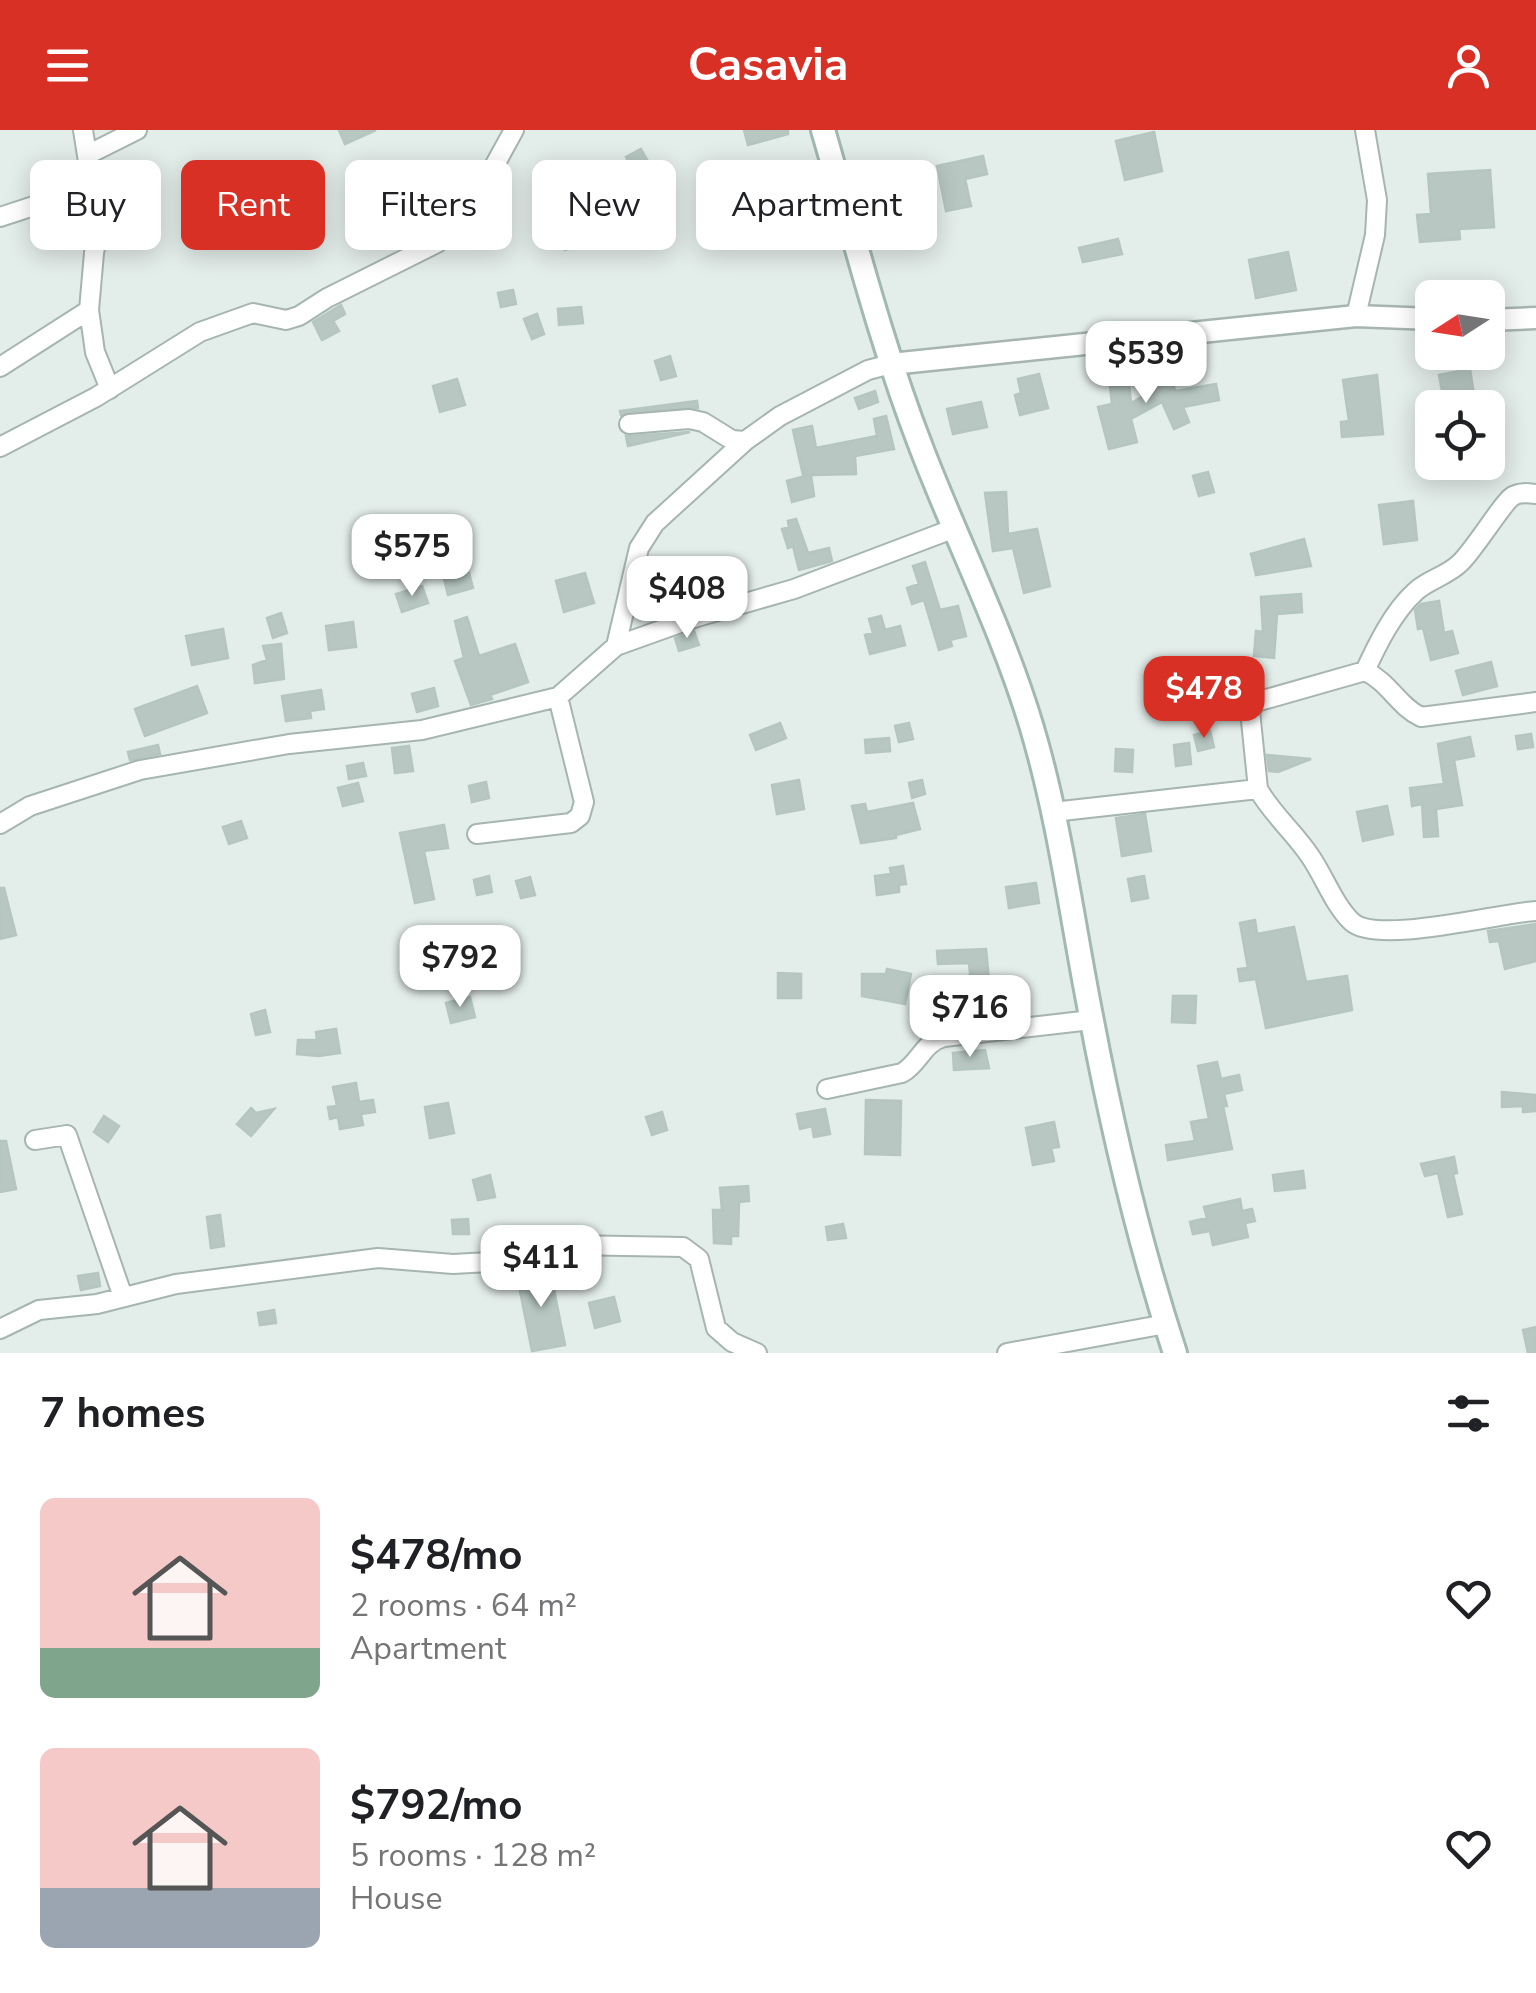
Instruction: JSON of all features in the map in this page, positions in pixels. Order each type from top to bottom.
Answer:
[{"type":"main road","points":[[823,130],[891,364],[954,528],[993,614],[1032,727],[1053,812],[1091,1020],[1175,1353]]},
{"type":"street","points":[[83,130],[88,160]]},
{"type":"street","points":[[87,154],[138,130]]},
{"type":"street","points":[[0,447],[110,389],[200,332],[252,313],[286,320],[299,316],[437,243],[470,210],[514,130]]},
{"type":"street","points":[[1356,316],[1375,236],[1378,200],[1365,130]]},
{"type":"street","points":[[0,218],[30,208]]},
{"type":"street","points":[[95,250],[89,310],[95,352],[110,389]]},
{"type":"street","points":[[0,367],[89,310]]},
{"type":"street","points":[[616,646],[639,548],[655,523],[745,441],[795,408],[868,370],[891,364],[1356,316],[1415,318]]},
{"type":"street","points":[[1505,319],[1536,318]]},
{"type":"street","points":[[630,424],[689,419],[703,422],[732,440],[745,441]]},
{"type":"street","points":[[1366,672],[1387,631],[1418,588],[1439,580],[1461,562],[1509,499],[1518,494],[1536,494]]},
{"type":"street","points":[[0,824],[30,806],[140,770],[289,744],[422,730],[558,697],[616,646],[698,616],[794,589],[954,528]]},
{"type":"street","points":[[1536,702],[1421,717],[1408,709],[1385,682],[1366,672],[1252,705],[1258,789],[1268,808],[1302,844],[1344,912],[1360,926],[1374,930],[1433,927],[1536,910]]},
{"type":"street","points":[[477,834],[571,823],[580,816],[584,802],[558,697]]},
{"type":"street","points":[[1053,812],[1258,789]]},
{"type":"street","points":[[827,1090],[902,1073],[935,1040],[1091,1020]]},
{"type":"street","points":[[35,1140],[68,1135],[123,1297]]},
{"type":"street","points":[[0,1328],[40,1310],[97,1304],[176,1284],[378,1258],[453,1264],[506,1261],[568,1245],[683,1248],[700,1260],[716,1328],[722,1336],[757,1353]]},
{"type":"street","points":[[1007,1353],[1166,1324]]},
{"type":"building","points":[[339,130],[376,130],[345,144]]},
{"type":"building","points":[[744,130],[788,130],[788,134],[748,145]]},
{"type":"building","points":[[1154,132],[1162,171],[1125,180],[1116,141]]},
{"type":"building","points":[[641,149],[647,160],[628,160],[626,157]]},
{"type":"building","points":[[983,156],[987,174],[965,179],[971,206],[946,211],[937,166]]},
{"type":"building","points":[[1490,170],[1494,227],[1459,229],[1460,239],[1420,242],[1417,215],[1431,214],[1428,174]]},
{"type":"building","points":[[1118,239],[1122,254],[1083,262],[1079,248]]},
{"type":"building","points":[[1288,252],[1296,290],[1256,298],[1249,260]]},
{"type":"building","points":[[513,290],[516,304],[501,307],[498,293]]},
{"type":"building","points":[[341,305],[345,314],[333,321],[339,331],[322,340],[313,322]]},
{"type":"building","points":[[581,307],[583,323],[559,325],[558,309]]},
{"type":"building","points":[[537,314],[544,334],[532,339],[524,319]]},
{"type":"building","points":[[670,356],[676,376],[661,380],[655,361]]},
{"type":"building","points":[[1127,365],[1131,403],[1170,381],[1176,391],[1216,384],[1219,400],[1183,407],[1189,422],[1174,429],[1162,402],[1131,419],[1137,442],[1109,449],[1098,407],[1112,404],[1108,367]]},
{"type":"building","points":[[1470,370],[1473,390],[1442,390],[1439,375]]},
{"type":"building","points":[[1039,374],[1048,408],[1020,415],[1015,395],[1021,393],[1018,379]]},
{"type":"building","points":[[1377,375],[1383,434],[1342,437],[1341,422],[1349,421],[1343,380]]},
{"type":"building","points":[[457,379],[465,405],[440,412],[433,386]]},
{"type":"building","points":[[875,391],[878,402],[859,409],[855,398]]},
{"type":"building","points":[[697,401],[698,408],[621,415],[620,411]]},
{"type":"building","points":[[981,402],[987,427],[953,434],[947,409]]},
{"type":"building","points":[[886,416],[894,449],[855,456],[856,474],[811,475],[814,496],[792,502],[787,481],[809,475],[803,475],[793,430],[812,426],[816,448],[877,436],[874,419]]},
{"type":"building","points":[[690,432],[628,446],[626,436],[630,436]]},
{"type":"building","points":[[1208,472],[1214,492],[1199,496],[1193,476]]},
{"type":"building","points":[[1006,492],[1008,534],[1037,529],[1050,586],[1024,593],[1013,548],[993,551],[985,493]]},
{"type":"building","points":[[1413,501],[1417,540],[1384,544],[1379,505]]},
{"type":"building","points":[[796,519],[808,553],[829,548],[832,561],[799,570],[793,546],[788,548],[782,529],[789,527],[788,521]]},
{"type":"building","points":[[1304,539],[1311,566],[1256,575],[1251,554]]},
{"type":"building","points":[[925,562],[940,610],[958,606],[966,636],[950,640],[952,646],[939,650],[924,600],[912,604],[907,588],[919,584],[913,566]]},
{"type":"building","points":[[707,571],[713,599],[640,615],[643,584],[675,581],[674,578]]},
{"type":"building","points":[[469,573],[473,588],[448,595],[444,579]]},
{"type":"building","points":[[585,573],[594,603],[564,612],[556,581]]},
{"type":"building","points":[[422,586],[428,603],[402,612],[396,594]]},
{"type":"building","points":[[1301,594],[1302,612],[1277,614],[1274,658],[1254,656],[1256,631],[1263,632],[1261,597]]},
{"type":"building","points":[[1439,601],[1444,633],[1452,631],[1458,653],[1431,660],[1415,610],[1421,604]]},
{"type":"building","points":[[281,613],[287,633],[273,638],[267,618]]},
{"type":"building","points":[[881,616],[885,630],[900,626],[905,645],[870,654],[865,635],[873,633],[869,619]]},
{"type":"building","points":[[467,617],[479,656],[515,644],[528,682],[471,705],[455,661],[464,658],[455,621]]},
{"type":"building","points":[[353,622],[356,647],[329,650],[326,626]]},
{"type":"building","points":[[223,629],[228,658],[192,665],[186,636]]},
{"type":"building","points":[[694,631],[699,645],[679,651],[675,638]]},
{"type":"building","points":[[281,644],[284,679],[255,683],[253,665],[267,660],[263,646]]},
{"type":"building","points":[[1491,662],[1497,686],[1463,695],[1456,671]]},
{"type":"building","points":[[197,686],[207,713],[145,736],[135,709]]},
{"type":"building","points":[[434,688],[438,706],[417,712],[412,694]]},
{"type":"building","points":[[321,690],[324,709],[310,711],[311,718],[286,721],[282,696]]},
{"type":"building","points":[[780,723],[786,738],[756,750],[750,735]]},
{"type":"building","points":[[909,723],[913,739],[899,742],[895,726]]},
{"type":"building","points":[[1210,731],[1214,747],[1198,751],[1194,735]]},
{"type":"building","points":[[1531,734],[1533,747],[1518,749],[1516,736]]},
{"type":"building","points":[[1470,737],[1474,756],[1454,760],[1462,805],[1436,809],[1438,836],[1424,837],[1422,804],[1412,806],[1410,788],[1444,784],[1438,744]]},
{"type":"building","points":[[889,738],[890,751],[866,753],[865,740]]},
{"type":"building","points":[[1189,743],[1191,764],[1176,766],[1174,745]]},
{"type":"building","points":[[158,745],[160,754],[130,760],[128,752]]},
{"type":"building","points":[[409,746],[413,771],[395,773],[392,748]]},
{"type":"building","points":[[1116,749],[1133,750],[1132,772],[1115,771]]},
{"type":"building","points":[[1267,755],[1311,759],[1278,772],[1269,771]]},
{"type":"building","points":[[363,763],[366,776],[349,779],[347,766]]},
{"type":"building","points":[[799,780],[804,809],[777,814],[772,785]]},
{"type":"building","points":[[922,780],[925,794],[912,798],[909,783]]},
{"type":"building","points":[[486,782],[489,798],[472,802],[469,786]]},
{"type":"building","points":[[358,783],[363,801],[343,806],[338,788]]},
{"type":"building","points":[[913,803],[920,829],[896,838],[861,843],[852,806],[865,804],[867,812]]},
{"type":"building","points":[[1387,806],[1393,834],[1363,841],[1357,812]]},
{"type":"building","points":[[1145,814],[1151,851],[1122,856],[1116,818]]},
{"type":"building","points":[[241,821],[247,838],[229,844],[223,827]]},
{"type":"building","points":[[444,825],[448,848],[424,851],[434,899],[415,903],[400,833]]},
{"type":"building","points":[[903,866],[906,884],[899,885],[899,892],[877,895],[875,876],[891,874],[890,868]]},
{"type":"building","points":[[489,876],[492,892],[477,895],[474,880]]},
{"type":"building","points":[[1144,876],[1148,898],[1132,901],[1128,879]]},
{"type":"building","points":[[530,877],[535,895],[521,898],[516,881]]},
{"type":"building","points":[[1036,883],[1039,903],[1009,908],[1006,887]]},
{"type":"building","points":[[0,888],[4,888],[16,935],[0,939]]},
{"type":"building","points":[[1255,920],[1257,934],[1294,927],[1306,982],[1347,976],[1352,1010],[1266,1028],[1256,979],[1240,981],[1238,969],[1248,968],[1240,923]]},
{"type":"building","points":[[1536,924],[1536,961],[1505,969],[1499,941],[1490,942],[1488,931]]},
{"type":"building","points":[[986,949],[990,991],[996,990],[1000,1015],[980,1019],[979,1009],[931,1015],[929,999],[972,994],[969,963],[938,964],[937,951]]},
{"type":"building","points":[[887,969],[911,974],[905,1004],[862,996],[862,974],[886,974]]},
{"type":"building","points":[[778,973],[801,974],[801,998],[778,998]]},
{"type":"building","points":[[1173,996],[1196,996],[1195,1023],[1172,1022]]},
{"type":"building","points":[[470,997],[475,1017],[451,1023],[446,1003]]},
{"type":"building","points":[[265,1010],[270,1032],[256,1035],[251,1014]]},
{"type":"building","points":[[336,1029],[340,1053],[297,1054],[298,1040],[317,1040],[316,1032]]},
{"type":"building","points":[[985,1050],[989,1068],[954,1070],[953,1053]]},
{"type":"building","points":[[1217,1062],[1221,1079],[1239,1075],[1242,1090],[1224,1094],[1232,1149],[1168,1160],[1166,1145],[1195,1141],[1191,1122],[1209,1119],[1198,1066]]},
{"type":"building","points":[[356,1083],[359,1102],[373,1100],[375,1112],[361,1114],[363,1125],[340,1129],[338,1117],[330,1119],[328,1107],[337,1106],[333,1087]]},
{"type":"building","points":[[1502,1092],[1536,1095],[1536,1111],[1523,1112],[1523,1106],[1502,1107]]},
{"type":"building","points":[[866,1100],[901,1101],[900,1155],[865,1154]]},
{"type":"building","points":[[448,1103],[454,1133],[430,1138],[425,1107]]},
{"type":"building","points":[[251,1108],[256,1113],[274,1109],[251,1136],[237,1124]]},
{"type":"building","points":[[825,1109],[830,1134],[814,1137],[812,1126],[800,1129],[797,1114]]},
{"type":"building","points":[[662,1112],[667,1130],[652,1135],[646,1117]]},
{"type":"building","points":[[104,1116],[119,1126],[108,1142],[94,1132]]},
{"type":"building","points":[[1054,1122],[1059,1147],[1051,1148],[1054,1161],[1033,1165],[1026,1128]]},
{"type":"building","points":[[0,1141],[6,1141],[16,1189],[0,1192]]},
{"type":"building","points":[[1454,1157],[1457,1173],[1453,1174],[1462,1214],[1448,1217],[1438,1173],[1425,1176],[1421,1164]]},
{"type":"building","points":[[1303,1171],[1305,1188],[1275,1191],[1273,1175]]},
{"type":"building","points":[[490,1175],[495,1197],[478,1200],[473,1180]]},
{"type":"building","points":[[748,1186],[749,1201],[739,1202],[738,1236],[731,1236],[731,1244],[714,1243],[713,1210],[722,1210],[720,1188]]},
{"type":"building","points":[[1240,1199],[1242,1211],[1252,1209],[1255,1221],[1245,1223],[1248,1237],[1213,1245],[1210,1231],[1193,1234],[1190,1222],[1207,1218],[1204,1207]]},
{"type":"building","points":[[220,1215],[224,1246],[211,1248],[207,1217]]},
{"type":"building","points":[[468,1219],[469,1234],[453,1234],[452,1220]]},
{"type":"building","points":[[843,1224],[846,1238],[828,1240],[826,1227]]},
{"type":"building","points":[[550,1270],[565,1345],[532,1351],[517,1276]]},
{"type":"building","points":[[98,1273],[100,1286],[81,1290],[78,1276]]},
{"type":"building","points":[[614,1297],[620,1321],[595,1328],[589,1303]]},
{"type":"building","points":[[274,1310],[276,1323],[260,1325],[258,1313]]},
{"type":"building","points":[[1536,1327],[1536,1353],[1528,1353],[1523,1330]]}]
